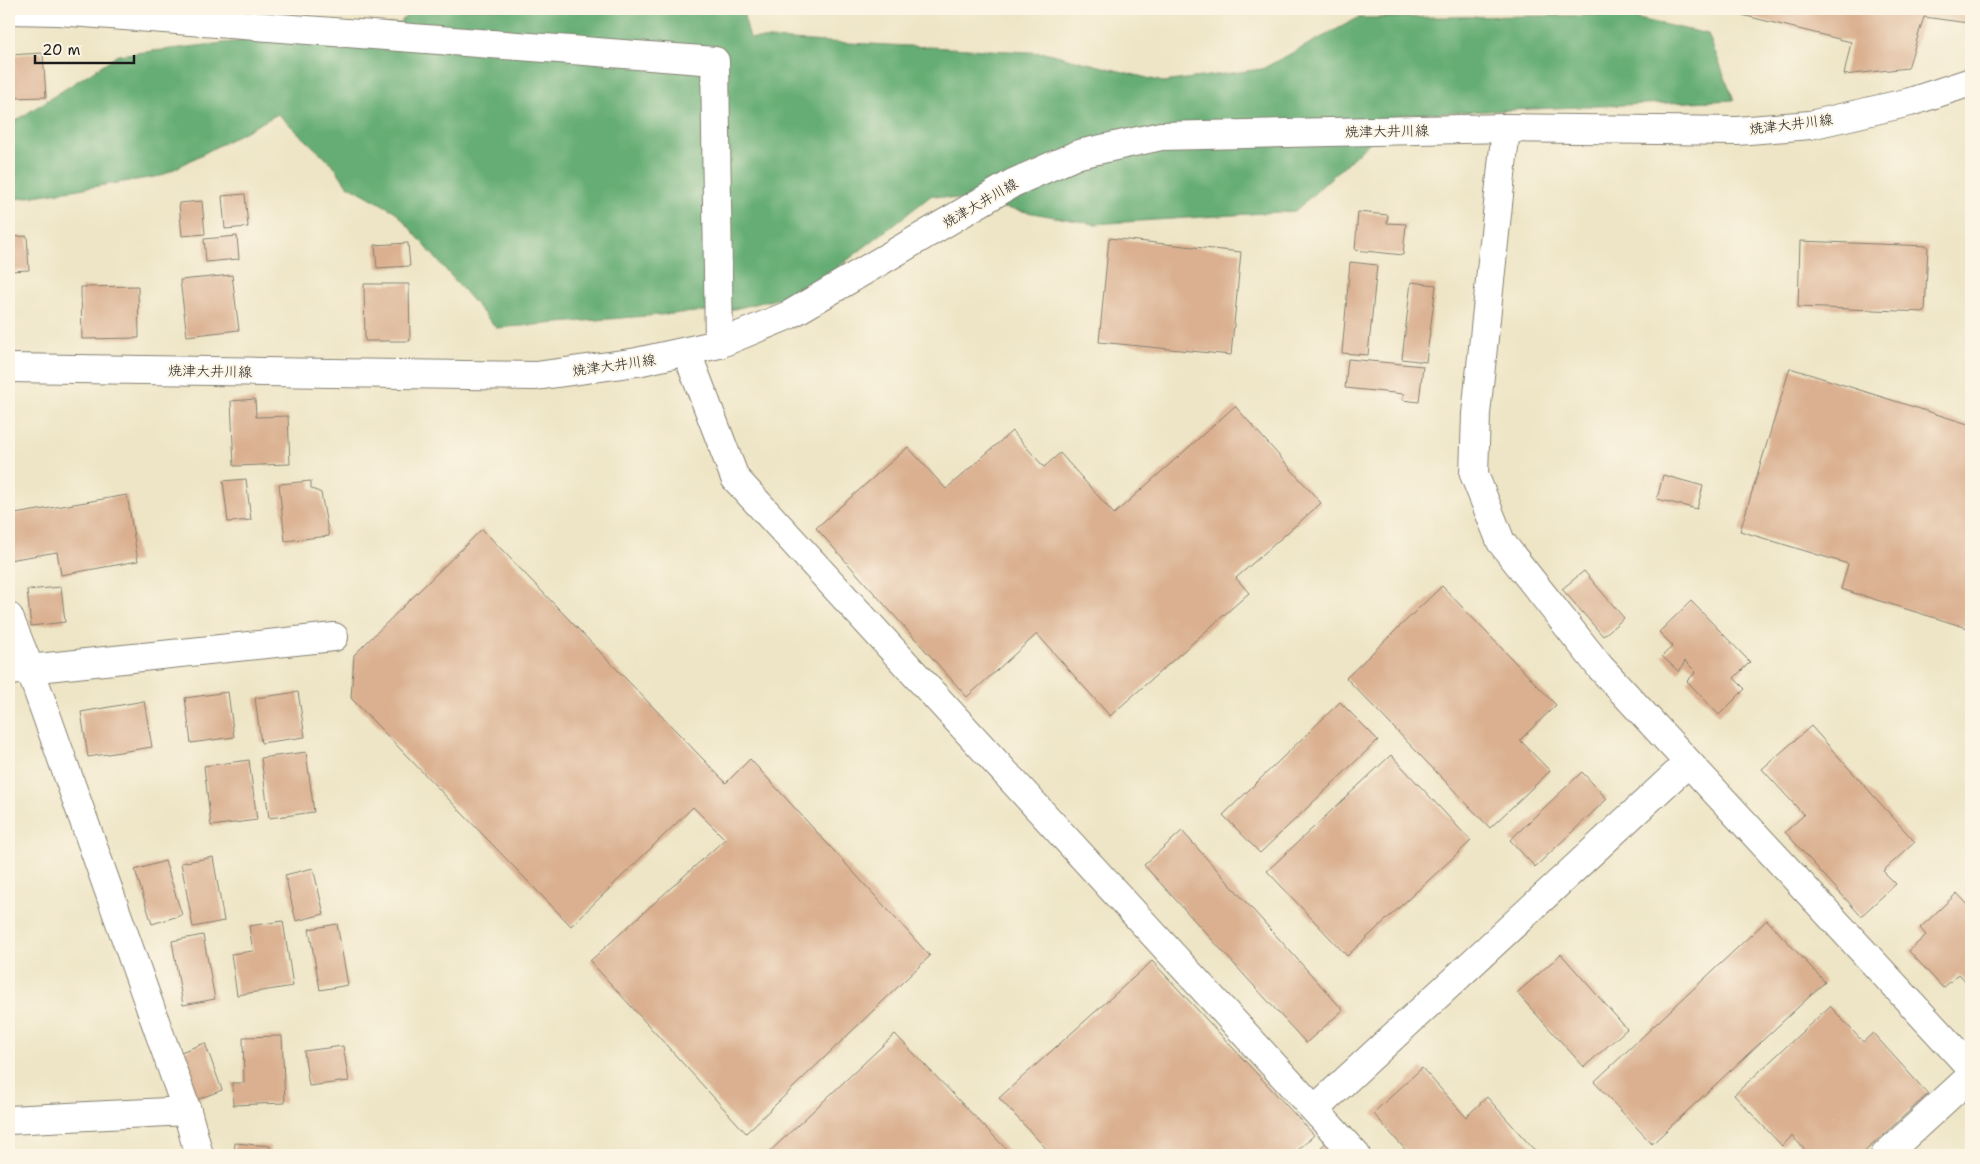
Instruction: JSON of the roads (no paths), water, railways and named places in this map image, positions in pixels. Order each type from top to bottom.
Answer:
[{"type":"street","points":[[9,10],[58,11],[715,61],[719,344]]},
{"type":"street","name":"焼津大井川線","points":[[9,368],[536,376],[638,362],[687,353],[719,344],[789,315],[1013,183],[1079,154],[1161,136],[1506,128],[1737,131],[1810,125],[1910,102],[1971,82]]},
{"type":"street","points":[[1506,128],[1476,414],[1474,474],[1501,542],[1600,667],[1969,1064],[1885,1155]]},
{"type":"street","points":[[687,353],[735,478],[1356,1155]]},
{"type":"street","points":[[9,617],[20,670],[187,1111],[198,1155]]},
{"type":"street","points":[[20,670],[334,637]]},
{"type":"street","points":[[1315,1109],[1688,763]]},
{"type":"street","points":[[9,1120],[187,1111]]}]
